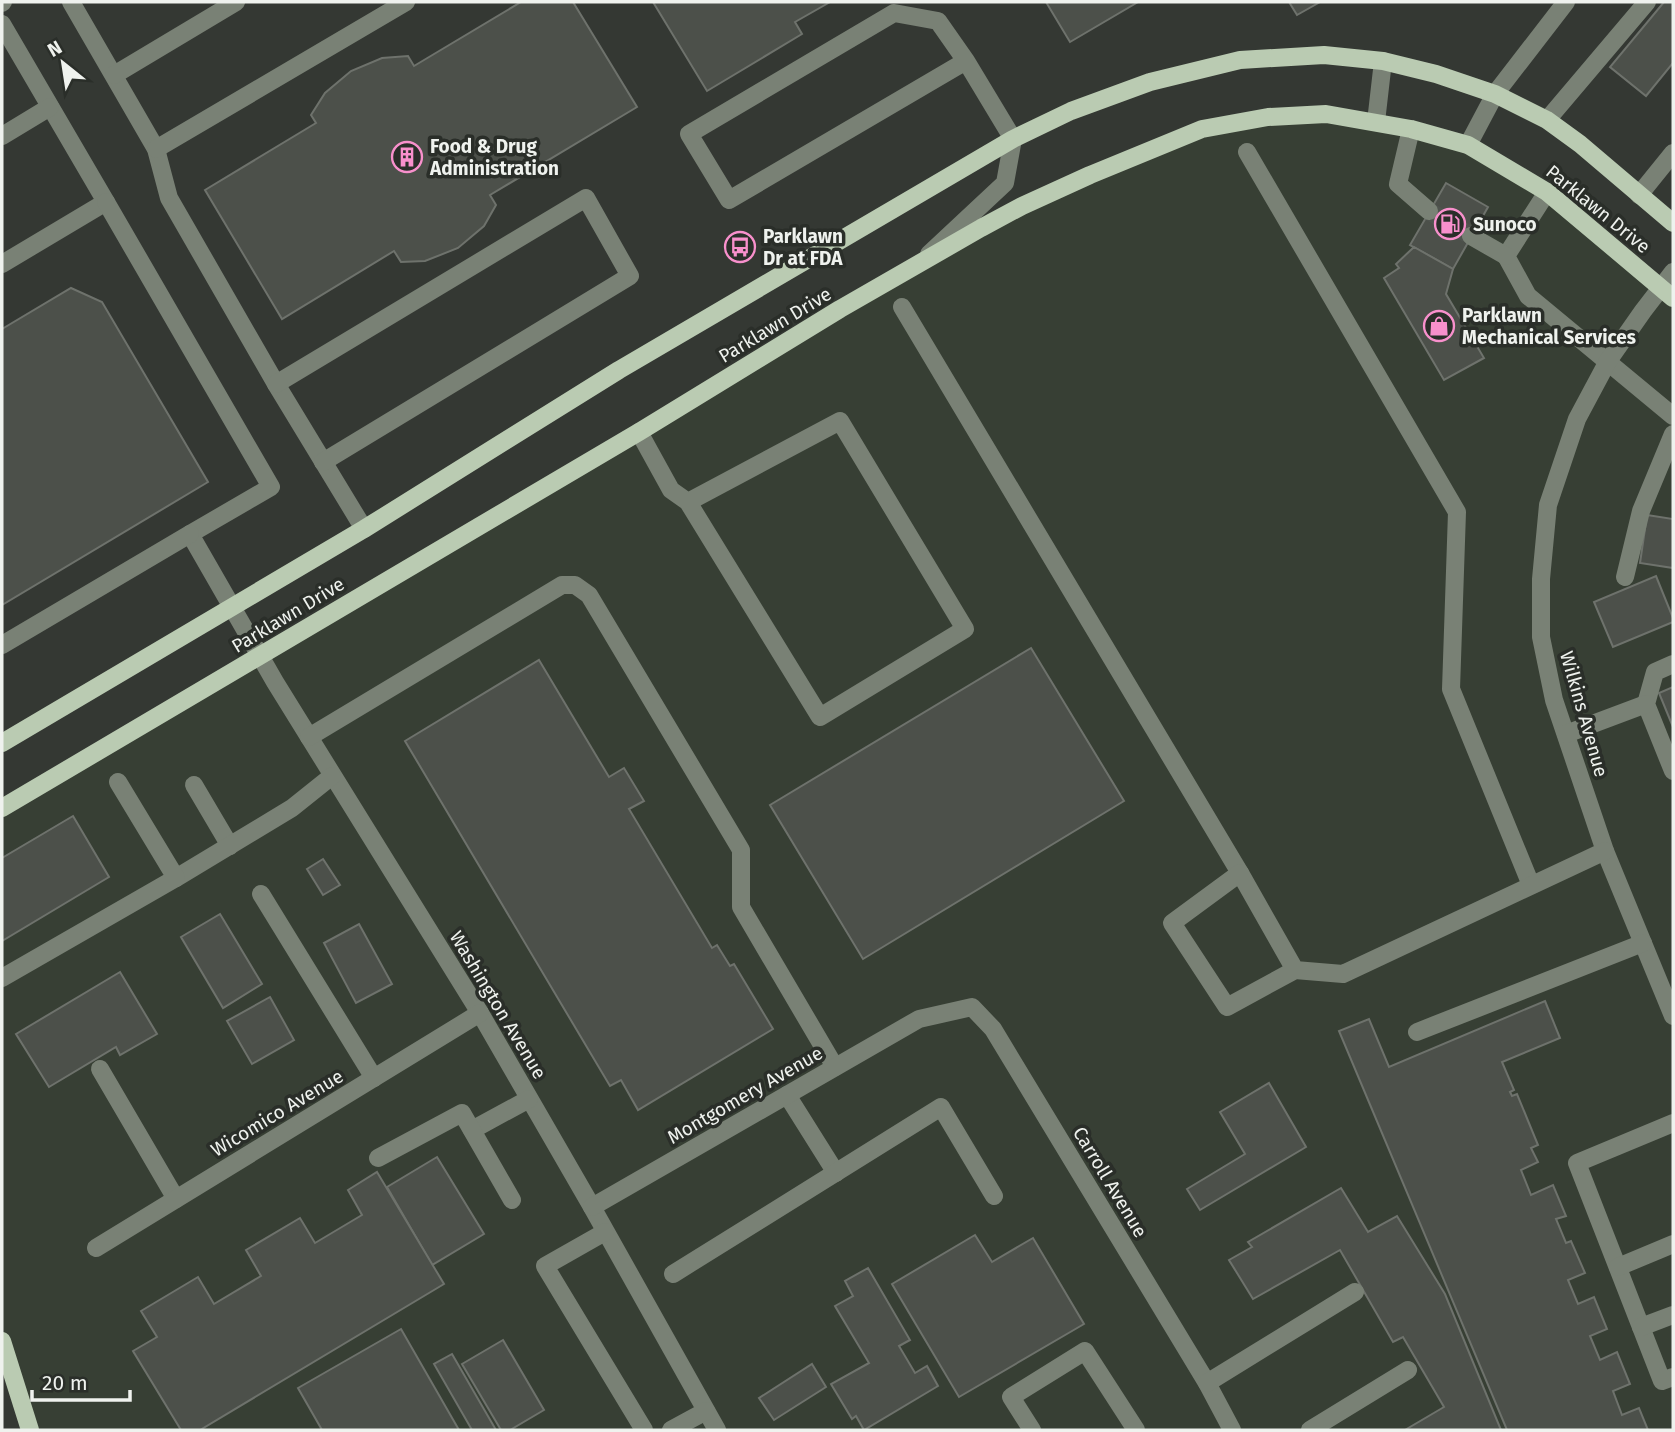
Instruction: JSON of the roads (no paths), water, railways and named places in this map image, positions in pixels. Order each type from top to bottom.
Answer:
[{"type":"main road","name":"Parklawn Drive","points":[[2,743],[364,529],[619,370],[1013,139],[1071,111],[1150,82],[1240,60],[1324,55],[1383,61],[1436,74],[1495,94],[1546,120],[1580,144],[1673,223]]},
{"type":"main road","name":"Parklawn Drive","points":[[2,808],[916,265],[1022,206],[1202,129],[1268,117],[1326,114],[1411,129],[1468,145],[1547,192],[1667,293]]},
{"type":"main road","points":[[2,1341],[30,1430]]},
{"type":"street","points":[[71,2],[156,149],[169,198],[276,384],[364,529]]},
{"type":"street","points":[[114,75],[236,2]]},
{"type":"street","points":[[156,149],[405,2]]},
{"type":"street","points":[[1468,145],[1495,94],[1566,2]]},
{"type":"street","points":[[1546,120],[1647,2]]},
{"type":"street","points":[[916,265],[1004,183],[1013,139],[966,61],[939,21],[894,13],[689,134],[729,200],[966,61]]},
{"type":"street","points":[[2,24],[271,486],[2,645]]},
{"type":"street","points":[[1376,122],[1383,61]]},
{"type":"street","points":[[2,136],[50,107]]},
{"type":"street","points":[[1411,129],[1398,184],[1429,211]]},
{"type":"street","points":[[1247,152],[1457,512],[1451,689],[1531,885]]},
{"type":"street","points":[[1639,195],[1673,153]]},
{"type":"street","points":[[1506,256],[1547,192]]},
{"type":"street","points":[[276,384],[586,198],[630,276],[323,462]]},
{"type":"street","points":[[2,264],[106,202]]},
{"type":"street","points":[[1471,236],[1506,256],[1528,296],[1673,415]]},
{"type":"street","name":"Wilkins Avenue","points":[[1673,272],[1667,293],[1608,361],[1577,419],[1548,505],[1541,579],[1541,637],[1554,700],[1605,851],[1673,1016]]},
{"type":"street","points":[[902,307],[1296,970]]},
{"type":"street","points":[[639,432],[671,489],[688,502],[820,717],[965,629],[839,421],[688,502]]},
{"type":"street","points":[[1625,577],[1640,511],[1673,434]]},
{"type":"street","name":"Washington Avenue","points":[[190,534],[332,776],[480,1013],[717,1430]]},
{"type":"street","points":[[309,737],[562,585],[575,585],[589,595],[741,850],[741,908],[835,1067]]},
{"type":"street","points":[[1673,664],[1655,672],[1646,704],[1673,771]]},
{"type":"street","points":[[1566,734],[1646,704]]},
{"type":"street","points":[[2,978],[230,846],[292,808],[332,776]]},
{"type":"street","points":[[118,782],[176,878]]},
{"type":"street","points":[[194,785],[230,846]]},
{"type":"street","points":[[1240,873],[1172,923],[1227,1007],[1296,970],[1343,974],[1605,851]]},
{"type":"street","points":[[261,894],[374,1078]]},
{"type":"street","points":[[1417,1032],[1643,943]]},
{"type":"street","name":"Carroll Avenue","points":[[919,1019],[972,1007],[993,1029],[1207,1383],[1232,1430]]},
{"type":"street","name":"Wicomico Avenue","points":[[96,1248],[480,1013]]},
{"type":"street","name":"Montgomery Avenue","points":[[592,1207],[919,1019]]},
{"type":"street","points":[[100,1069],[176,1199]]},
{"type":"street","points":[[787,1095],[836,1172]]},
{"type":"street","points":[[472,1130],[529,1099]]},
{"type":"street","points":[[673,1274],[941,1107],[994,1196]]},
{"type":"street","points":[[377,1158],[462,1113],[512,1200]]},
{"type":"street","points":[[1673,1123],[1577,1163],[1662,1381],[1673,1377]]},
{"type":"street","points":[[606,1232],[545,1266],[644,1430]]},
{"type":"street","points":[[1618,1267],[1673,1244]]},
{"type":"street","points":[[1207,1383],[1355,1292]]},
{"type":"street","points":[[1641,1326],[1673,1315]]},
{"type":"street","points":[[1032,1430],[1011,1397],[1085,1351],[1136,1430]]},
{"type":"street","points":[[1310,1430],[1408,1370]]},
{"type":"street","points":[[671,1430],[706,1411]]},
{"type":"tunnel","points":[[1429,211],[1471,236]]},
{"type":"place","name":"Food & Drug Administration","points":[[407,157]]},
{"type":"place","name":"Sunoco","points":[[1450,224]]},
{"type":"place","name":"Parklawn Dr at FDA","points":[[740,247]]},
{"type":"place","name":"Parklawn Mechanical Services","points":[[1439,326]]}]
